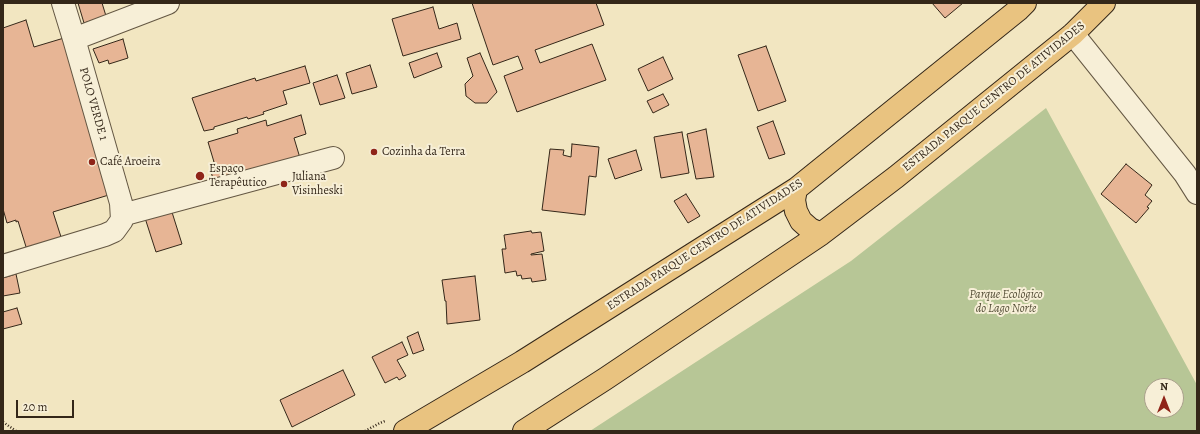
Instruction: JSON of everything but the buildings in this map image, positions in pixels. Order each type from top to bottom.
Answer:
[{"type":"main road","name":"ESTRADA PARQUE CENTRO DE ATIVIDADES","points":[[524,431],[605,379],[821,234],[896,177],[1073,34],[1104,3]]},
{"type":"main road","name":"ESTRADA PARQUE CENTRO DE ATIVIDADES","points":[[396,428],[522,362],[796,188],[1018,5]]},
{"type":"main road","points":[[796,188],[794,200],[796,211],[810,230],[821,234]]},
{"type":"street","name":"POLO VERDE 1","points":[[63,3],[121,203],[122,215]]},
{"type":"street","points":[[74,39],[168,3]]},
{"type":"street","points":[[1073,34],[1185,174],[1197,193]]},
{"type":"street","points":[[3,266],[114,231],[122,220],[122,215],[333,158]]},
{"type":"path","points":[[365,431],[385,421],[396,428]]},
{"type":"path","points":[[3,422],[16,431]]},
{"type":"green space","name":"Parque Ecológico do Lago Norte","points":[[1046,108],[1197,385],[1197,431],[590,431],[851,261]]},
{"type":"place","name":"Cozinha da Terra","points":[[374,152]]},
{"type":"place","name":"Café Aroeira","points":[[92,162]]},
{"type":"place","name":"Espaço Terapêutico","points":[[200,176]]},
{"type":"place","name":"Juliana Visinheski","points":[[284,184]]}]
